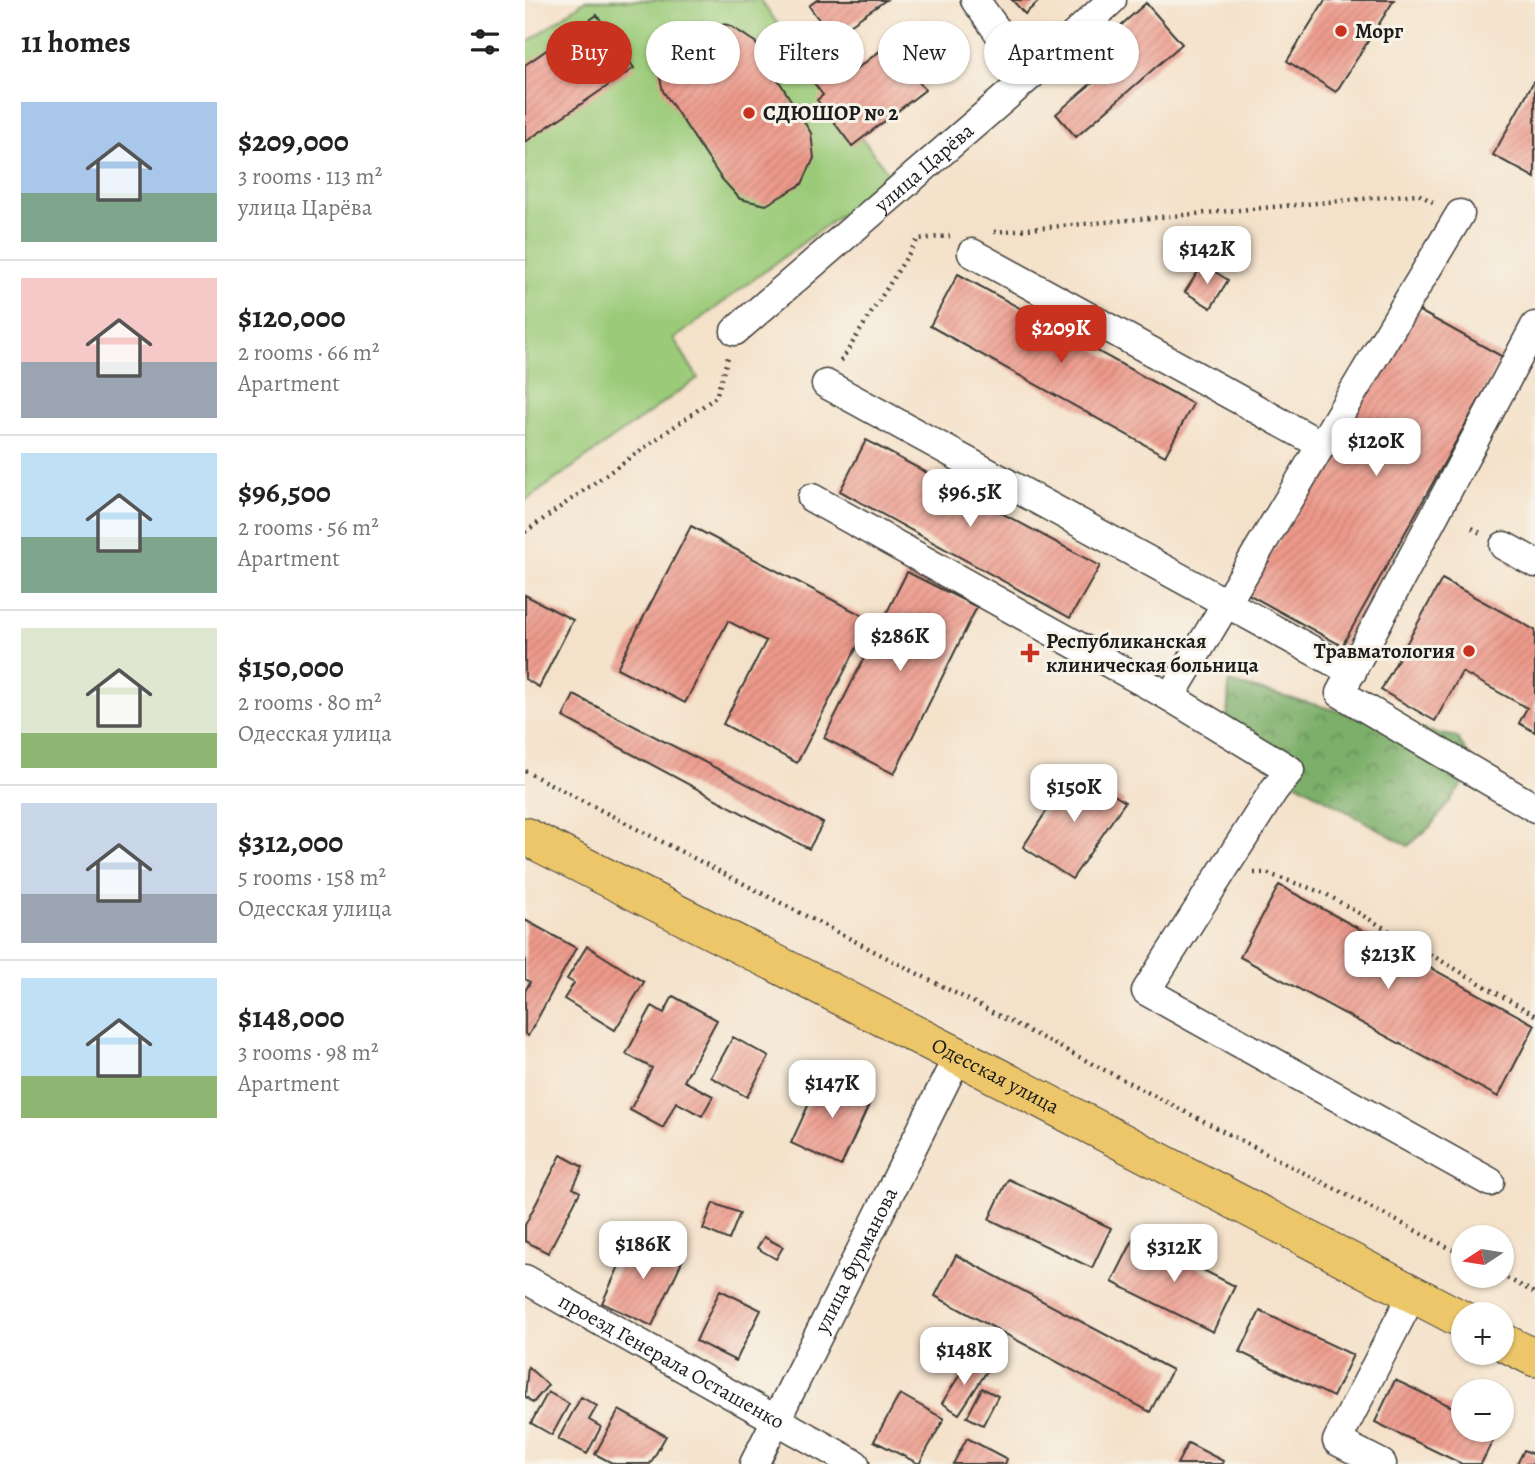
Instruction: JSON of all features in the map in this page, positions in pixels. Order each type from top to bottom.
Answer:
[{"type":"main road","name":"Одесская улица","points":[[525,836],[958,1056],[1451,1314]]},
{"type":"main road","points":[[1514,1347],[1535,1358]]},
{"type":"street","points":[[975,0],[990,21]]},
{"type":"street","name":"улица Царёва","points":[[1089,21],[1112,0]]},
{"type":"street","name":"улица Царёва","points":[[735,331],[1021,84]]},
{"type":"street","points":[[1170,697],[1460,214]]},
{"type":"street","points":[[973,240],[1320,444]]},
{"type":"street","points":[[1535,326],[1340,693],[1535,808]]},
{"type":"street","points":[[826,384],[1352,671]]},
{"type":"street","points":[[813,498],[1170,697],[1290,770],[1146,991],[1490,1182]]},
{"type":"street","points":[[1504,546],[1535,563]]},
{"type":"street","name":"улица Фурманова","points":[[754,1464],[958,1056]]},
{"type":"street","name":"проезд Генерала Осташенко","points":[[525,1279],[855,1464]]},
{"type":"street","points":[[1383,1464],[1337,1441],[1413,1293]]},
{"type":"path","points":[[826,384],[918,239],[973,240],[1418,194],[1460,214]]},
{"type":"path","points":[[525,531],[716,397],[735,331]]},
{"type":"path","points":[[525,771],[1451,1249]]},
{"type":"path","points":[[1220,875],[1266,873],[1324,893],[1535,1015]]},
{"type":"path","points":[[1514,1282],[1535,1293]]},
{"type":"green space","points":[[586,0],[760,0],[776,21],[754,21],[754,84],[822,84],[891,177],[674,339],[698,378],[525,501],[525,44],[546,29],[546,84],[632,84],[632,21],[557,21]]},
{"type":"green space","points":[[1229,682],[1385,723],[1457,737],[1476,767],[1430,827],[1408,846],[1226,743]]},
{"type":"building","points":[[817,0],[886,0],[856,21],[820,21],[809,6]]},
{"type":"building","points":[[1012,0],[1040,0],[1025,14]]},
{"type":"building","name":"Морг","points":[[1325,0],[1394,0],[1336,92],[1287,61]]},
{"type":"building","points":[[1146,3],[1182,44],[1139,82],[1139,21],[1126,21]]},
{"type":"building","points":[[597,15],[601,21],[588,21]]},
{"type":"building","points":[[740,32],[754,41],[754,84],[781,84],[811,133],[814,158],[802,184],[766,205],[740,199],[721,178],[663,91],[661,84],[740,84]]},
{"type":"building","points":[[546,50],[546,84],[610,84],[525,142],[525,65]]},
{"type":"building","points":[[878,52],[878,84],[920,84],[925,90],[852,146],[817,100],[823,95],[815,84],[864,84],[864,63]]},
{"type":"building","points":[[1535,79],[1535,178],[1493,155]]},
{"type":"building","points":[[1091,84],[1136,84],[1076,137],[1056,114]]},
{"type":"building","points":[[1203,264],[1228,280],[1211,308],[1185,292]]},
{"type":"building","points":[[958,274],[1193,404],[1165,456],[930,326]]},
{"type":"building","points":[[1414,308],[1503,357],[1342,646],[1248,594]]},
{"type":"building","points":[[866,440],[1100,566],[1070,618],[840,491]]},
{"type":"building","points":[[691,526],[871,620],[797,763],[723,724],[766,641],[728,621],[685,703],[617,668]]},
{"type":"building","points":[[907,572],[977,607],[894,774],[824,738]]},
{"type":"building","name":"Травматология","points":[[1442,579],[1535,630],[1535,732],[1519,723],[1527,708],[1462,672],[1435,721],[1381,690]]},
{"type":"building","points":[[525,595],[573,620],[539,687],[525,679]]},
{"type":"building","points":[[574,695],[823,823],[809,849],[563,717]]},
{"type":"building","points":[[1074,769],[1125,802],[1072,879],[1023,847]]},
{"type":"building","points":[[1279,885],[1535,1025],[1498,1097],[1240,957]]},
{"type":"building","points":[[525,920],[576,948],[528,1036],[525,1034],[525,991],[530,982],[525,979]]},
{"type":"building","points":[[587,946],[644,982],[615,1030],[564,999],[574,983],[567,979]]},
{"type":"building","points":[[673,996],[717,1020],[684,1081],[713,1096],[702,1116],[676,1102],[663,1128],[630,1110],[652,1068],[626,1054],[652,1006],[664,1013]]},
{"type":"building","points":[[733,1037],[769,1057],[747,1097],[711,1077]]},
{"type":"building","points":[[823,1073],[873,1096],[841,1166],[791,1143]]},
{"type":"building","points":[[561,1155],[583,1167],[573,1188],[580,1192],[548,1253],[525,1241],[525,1225]]},
{"type":"building","points":[[1008,1179],[1111,1228],[1092,1268],[989,1219]]},
{"type":"building","points":[[713,1203],[740,1213],[729,1240],[703,1229]]},
{"type":"building","points":[[633,1236],[683,1259],[652,1326],[602,1303]]},
{"type":"building","points":[[1135,1236],[1235,1286],[1213,1332],[1112,1282]]},
{"type":"building","points":[[764,1237],[783,1247],[776,1259],[757,1248]]},
{"type":"building","points":[[956,1255],[1172,1370],[1150,1412],[935,1296]]},
{"type":"building","points":[[720,1290],[761,1310],[736,1361],[696,1341]]},
{"type":"building","points":[[1260,1311],[1353,1355],[1333,1397],[1240,1352]]},
{"type":"building","points":[[969,1360],[987,1371],[959,1414],[942,1403]]},
{"type":"building","points":[[528,1367],[548,1385],[533,1403],[525,1396]]},
{"type":"building","points":[[1395,1380],[1451,1406],[1451,1442],[1492,1442],[1481,1464],[1462,1464],[1375,1422]]},
{"type":"building","points":[[982,1388],[998,1396],[983,1425],[967,1417]]},
{"type":"building","points":[[548,1392],[569,1404],[552,1435],[531,1423]]},
{"type":"building","points":[[900,1394],[944,1419],[919,1464],[874,1441]]},
{"type":"building","points":[[581,1397],[597,1406],[589,1420],[601,1427],[587,1454],[558,1439]]},
{"type":"building","points":[[619,1410],[666,1436],[650,1464],[614,1464],[595,1454]]},
{"type":"building","points":[[967,1438],[1007,1459],[1005,1464],[953,1464]]},
{"type":"building","points":[[1188,1443],[1223,1461],[1222,1464],[1177,1464]]},
{"type":"building","points":[[1524,1450],[1535,1455],[1535,1464],[1517,1464]]},
{"type":"place","name":"Морг","points":[[1341,31]]},
{"type":"place","name":"СДЮШОР № 2","points":[[749,113]]},
{"type":"place","name":"Травматология","points":[[1469,651]]},
{"type":"place","name":"Республиканская клиническая больница","points":[[1030,653]]}]
